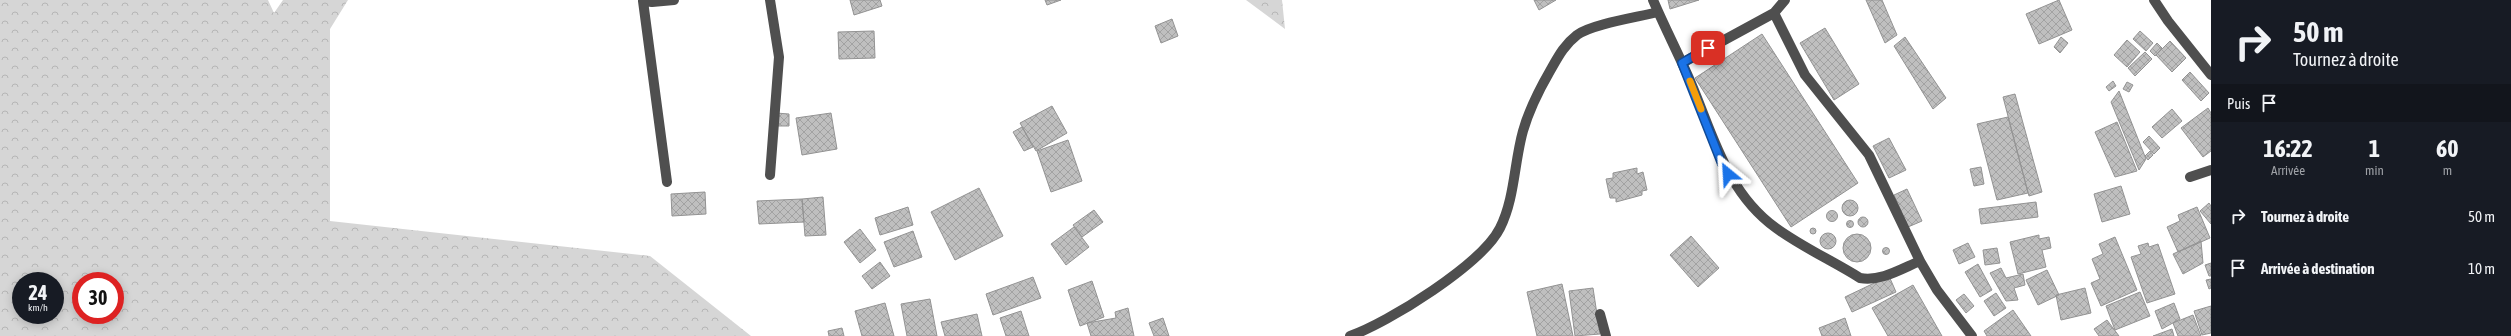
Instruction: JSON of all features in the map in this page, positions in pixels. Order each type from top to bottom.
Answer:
[{"type":"street","points":[[667,182],[643,1],[674,0]]},
{"type":"street","points":[[770,0],[779,58],[770,175]]},
{"type":"street","points":[[1653,0],[1682,63],[1722,164],[1735,184],[1776,228],[1860,278],[1869,280],[1878,278],[1920,261]]},
{"type":"street","points":[[1682,63],[1774,13],[1785,0]]},
{"type":"street","points":[[2154,0],[2168,21],[2211,75]]},
{"type":"street","points":[[1350,336],[1383,321],[1462,270],[1488,247],[1500,228],[1508,209],[1523,131],[1535,97],[1564,46],[1578,34],[1658,12]]},
{"type":"street","points":[[1774,13],[1805,75],[1870,154],[1920,261],[1937,290],[1972,336]]},
{"type":"street","points":[[2190,177],[2211,170]]},
{"type":"street","points":[[1600,314],[1606,336]]},
{"type":"green space","points":[[0,0],[268,0],[274,13],[283,0],[348,0],[330,29],[330,221],[650,256],[751,336],[0,336]]},
{"type":"green space","points":[[1246,0],[1282,0],[1285,29]]},
{"type":"building","points":[[850,0],[880,0],[882,6],[854,15]]},
{"type":"building","points":[[1045,0],[1061,0],[1047,5]]},
{"type":"building","points":[[1534,0],[1556,0],[1539,10]]},
{"type":"building","points":[[1668,0],[1699,0],[1670,9]]},
{"type":"building","points":[[1866,0],[1882,0],[1897,35],[1885,43]]},
{"type":"building","points":[[2059,0],[2072,30],[2039,44],[2026,14]]},
{"type":"building","points":[[1172,19],[1178,36],[1161,43],[1155,26]]},
{"type":"building","points":[[1825,28],[1859,84],[1834,100],[1800,43]]},
{"type":"building","points":[[874,31],[875,58],[839,59],[838,32]]},
{"type":"building","points":[[2140,31],[2153,43],[2146,51],[2133,39]]},
{"type":"building","points":[[1762,34],[1858,183],[1791,227],[1695,78]]},
{"type":"building","points":[[1905,37],[1946,98],[1933,109],[1894,46]]},
{"type":"building","points":[[2061,37],[2068,43],[2060,53],[2054,47]]},
{"type":"building","points":[[2127,40],[2140,52],[2127,67],[2114,55]]},
{"type":"building","points":[[2170,41],[2186,58],[2172,72],[2156,55]]},
{"type":"building","points":[[2157,43],[2162,48],[2155,56],[2150,51]]},
{"type":"building","points":[[2145,52],[2152,59],[2135,76],[2128,68]]},
{"type":"building","points":[[2190,72],[2209,93],[2201,101],[2182,80]]},
{"type":"building","points":[[2113,81],[2116,86],[2109,91],[2106,87]]},
{"type":"building","points":[[2127,82],[2133,85],[2129,92],[2123,89]]},
{"type":"building","points":[[2119,91],[2146,159],[2139,170],[2111,102]]},
{"type":"building","points":[[2015,94],[2042,192],[2029,196],[2003,97]]},
{"type":"building","points":[[1052,106],[1067,133],[1036,151],[1020,123]]},
{"type":"building","points":[[2208,108],[2211,113],[2211,151],[2203,157],[2181,128]]},
{"type":"building","points":[[2172,109],[2182,121],[2162,138],[2152,127]]},
{"type":"building","points":[[776,113],[789,114],[789,126],[776,126]]},
{"type":"building","points":[[831,113],[837,149],[802,155],[796,118]]},
{"type":"building","points":[[2008,117],[2028,193],[1997,200],[1977,124]]},
{"type":"building","points":[[2117,122],[2137,171],[2115,177],[2095,132]]},
{"type":"building","points":[[1022,127],[1033,147],[1024,151],[1013,132]]},
{"type":"building","points":[[2149,136],[2160,148],[2154,154],[2143,142]]},
{"type":"building","points":[[1889,138],[1906,170],[1889,178],[1873,146]]},
{"type":"building","points":[[1068,140],[1082,181],[1051,192],[1037,151]]},
{"type":"building","points":[[2150,151],[2153,155],[2148,160],[2145,156]]},
{"type":"building","points":[[1981,167],[1984,184],[1974,186],[1970,169]]},
{"type":"building","points":[[1637,168],[1637,174],[1643,172],[1647,190],[1642,191],[1642,195],[1616,202],[1616,198],[1610,198],[1606,179],[1613,178],[1613,173]]},
{"type":"building","points":[[2121,186],[2130,214],[2102,222],[2094,194]]},
{"type":"building","points":[[979,188],[1003,236],[955,260],[931,212]]},
{"type":"building","points":[[1907,189],[1922,221],[1908,227],[1894,195]]},
{"type":"building","points":[[705,192],[706,214],[672,216],[671,194]]},
{"type":"building","points":[[823,197],[826,235],[805,236],[802,199]]},
{"type":"building","points":[[802,199],[804,222],[759,224],[757,201]]},
{"type":"building","points":[[1847,200],[1853,200],[1858,205],[1856,214],[1853,216],[1847,216],[1842,211],[1842,205]]},
{"type":"building","points":[[2036,202],[2038,217],[1981,224],[1979,209]]},
{"type":"building","points":[[2209,203],[2211,206],[2211,224],[2200,211]]},
{"type":"building","points":[[908,207],[913,225],[880,235],[875,218]]},
{"type":"building","points":[[2197,207],[2210,238],[2178,252],[2167,227],[2180,221],[2178,215]]},
{"type":"building","points":[[1094,210],[1103,222],[1082,237],[1073,225]]},
{"type":"building","points":[[1830,211],[1834,211],[1836,212],[1836,220],[1830,221],[1827,218],[1827,214]]},
{"type":"building","points":[[1861,217],[1865,217],[1868,222],[1865,227],[1861,227],[1858,224],[1858,220]]},
{"type":"building","points":[[1850,221],[1853,224],[1850,227],[1847,224]]},
{"type":"building","points":[[1074,227],[1089,247],[1066,265],[1051,244]]},
{"type":"building","points":[[1813,228],[1816,231],[1813,234],[1810,231]]},
{"type":"building","points":[[860,229],[876,250],[860,263],[844,242]]},
{"type":"building","points":[[913,231],[922,257],[894,267],[884,242]]},
{"type":"building","points":[[1825,233],[1831,233],[1836,238],[1834,247],[1831,249],[1825,249],[1820,244],[1820,238]]},
{"type":"building","points":[[1857,234],[1867,238],[1871,248],[1867,258],[1857,262],[1847,258],[1843,248],[1847,238]]},
{"type":"building","points":[[2039,235],[2039,239],[2049,237],[2051,248],[2042,250],[2046,267],[2018,274],[2010,242]]},
{"type":"building","points":[[1691,236],[1719,268],[1698,287],[1670,255]]},
{"type":"building","points":[[2115,237],[2137,290],[2101,306],[2091,283],[2100,279],[2092,259],[2103,254],[2099,244]]},
{"type":"building","points":[[2201,241],[2203,263],[2183,274],[2173,254]]},
{"type":"building","points":[[1968,243],[1975,257],[1959,264],[1953,250]]},
{"type":"building","points":[[2148,243],[2149,247],[2158,244],[2175,294],[2147,303],[2131,257],[2141,254],[2138,246]]},
{"type":"building","points":[[1886,248],[1889,251],[1886,254],[1883,251]]},
{"type":"building","points":[[1997,248],[2000,263],[1985,265],[1983,250]]},
{"type":"building","points":[[880,262],[890,276],[872,289],[862,276]]},
{"type":"building","points":[[2211,263],[2211,276],[2209,276],[2205,265]]},
{"type":"building","points":[[1978,264],[1992,290],[1980,297],[1965,272]]},
{"type":"building","points":[[2001,268],[2006,278],[2023,274],[2025,285],[2014,288],[2018,300],[2006,301],[1990,273]]},
{"type":"building","points":[[2047,270],[2059,295],[2038,305],[2026,280]]},
{"type":"building","points":[[1889,276],[1896,292],[1852,312],[1845,297]]},
{"type":"building","points":[[1033,277],[1041,298],[993,315],[986,294]]},
{"type":"building","points":[[2211,279],[2211,288],[2209,289],[2206,280]]},
{"type":"building","points":[[1092,281],[1104,317],[1080,326],[1068,290]]},
{"type":"building","points":[[1562,284],[1573,336],[1537,336],[1527,292]]},
{"type":"building","points":[[1913,285],[1942,336],[1888,336],[1872,308]]},
{"type":"building","points":[[1593,288],[1600,334],[1575,336],[1569,291]]},
{"type":"building","points":[[2085,288],[2091,313],[2061,320],[2056,295]]},
{"type":"building","points":[[2140,292],[2150,316],[2115,330],[2106,306]]},
{"type":"building","points":[[1996,293],[2006,308],[1994,316],[1984,301]]},
{"type":"building","points":[[1964,294],[1974,306],[1966,313],[1956,300]]},
{"type":"building","points":[[930,299],[937,336],[907,336],[901,304]]},
{"type":"building","points":[[885,303],[894,336],[862,336],[855,311]]},
{"type":"building","points":[[2174,303],[2180,319],[2162,329],[2155,311]]},
{"type":"building","points":[[2211,306],[2211,333],[2202,335],[2194,311]]},
{"type":"building","points":[[1128,308],[1134,336],[1091,336],[1087,323],[1116,318],[1115,312]]},
{"type":"building","points":[[2013,310],[2031,336],[1987,336],[1984,331]]},
{"type":"building","points":[[1021,311],[1029,336],[1006,336],[1000,318]]},
{"type":"building","points":[[977,314],[982,336],[945,336],[941,322]]},
{"type":"building","points":[[2193,315],[2201,336],[2178,336],[2173,323]]},
{"type":"building","points":[[1163,318],[1169,336],[1154,336],[1149,323]]},
{"type":"building","points":[[1845,318],[1851,336],[1822,336],[1819,328]]},
{"type":"building","points":[[2107,320],[2119,336],[2099,336],[2094,329]]},
{"type":"building","points":[[842,328],[844,336],[829,336],[828,331]]},
{"type":"building","points":[[2172,329],[2174,336],[2153,336]]},
{"type":"slow traffic","points":[[1690,81],[1701,109]]},
{"type":"route","points":[[1708,48],[1682,63],[1722,164],[1728,174]]}]
